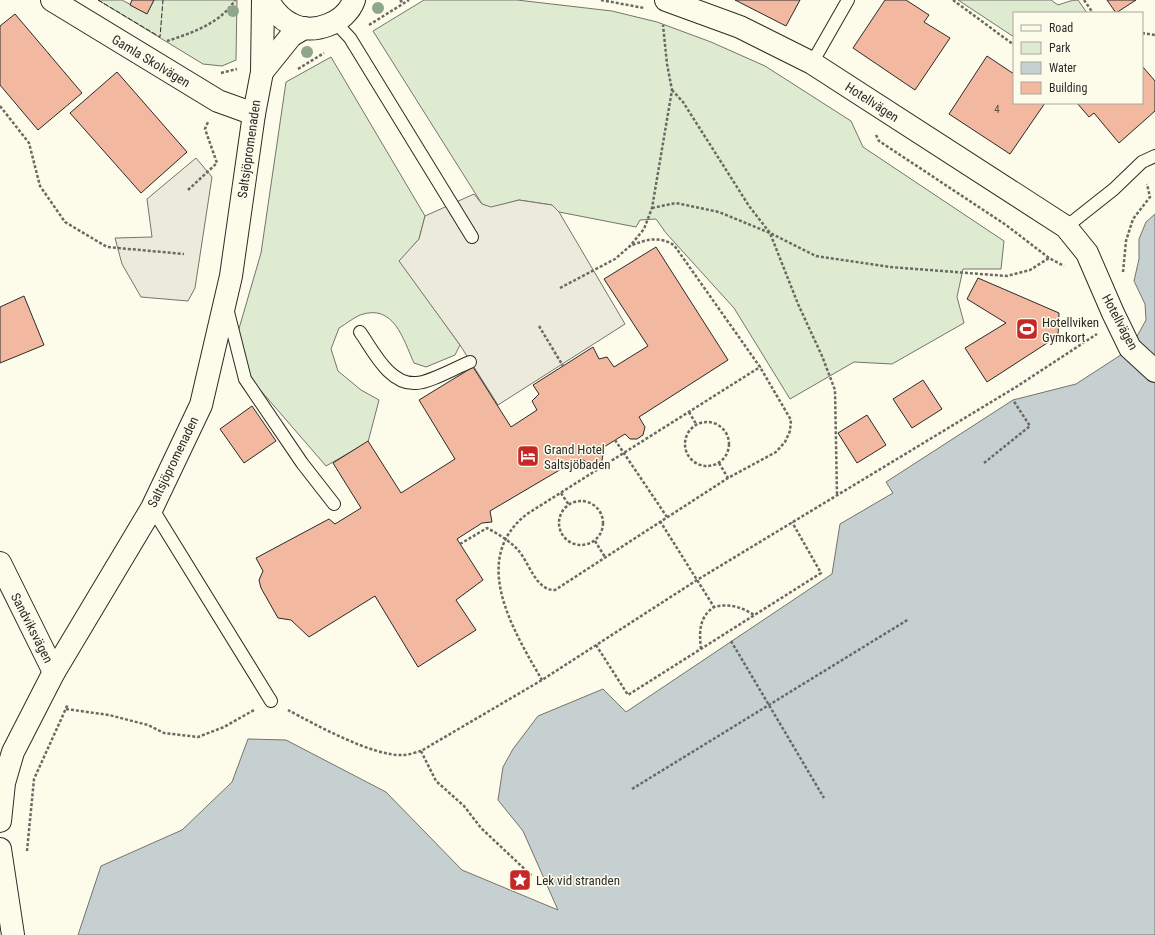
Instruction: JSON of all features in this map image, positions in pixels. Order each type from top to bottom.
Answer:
[{"type":"street","name":"Gamla Skolvägen","points":[[52,0],[218,101],[254,114]]},
{"type":"street","name":"Saltsjöpromenaden","points":[[0,821],[6,752],[152,508],[201,405],[231,276],[254,114],[262,72],[263,0]]},
{"type":"street","points":[[268,0],[274,11],[291,25],[304,28],[321,28],[335,22],[346,13],[355,1]]},
{"type":"street","name":"Hotellvägen","points":[[660,9],[740,27],[812,63],[1066,226],[1087,253],[1130,348],[1155,371]]},
{"type":"street","name":"Saltsjöpromenaden","points":[[262,72],[291,36],[304,28]]},
{"type":"street","name":"Sandviksvägen","points":[[0,563],[54,672]]},
{"type":"street","points":[[0,849],[13,935]]},
{"type":"lane","points":[[812,63],[848,0]]},
{"type":"lane","points":[[335,22],[350,38],[472,237]]},
{"type":"lane","points":[[1066,226],[1114,189],[1142,162],[1155,156]]},
{"type":"lane","points":[[225,301],[232,332],[246,378],[302,463],[334,504]]},
{"type":"lane","points":[[360,332],[387,370],[400,380],[416,383],[470,362]]},
{"type":"lane","points":[[152,508],[271,701]]},
{"type":"path","points":[[166,41],[206,25],[229,10],[235,0]]},
{"type":"path","points":[[400,0],[403,3],[409,0]]},
{"type":"path","points":[[560,288],[615,259],[630,246],[644,229],[652,208],[672,90],[660,9],[601,0]]},
{"type":"path","points":[[953,0],[1013,44]]},
{"type":"path","points":[[1084,0],[1092,12]]},
{"type":"path","points":[[1143,33],[1155,35]]},
{"type":"path","points":[[672,90],[683,102],[749,206],[770,233],[835,390],[837,494]]},
{"type":"path","points":[[0,106],[29,143],[40,186],[65,222],[107,247],[184,254]]},
{"type":"path","points":[[188,190],[217,163],[205,129]]},
{"type":"path","points":[[652,208],[676,203],[719,212],[770,233],[816,256],[890,267],[1006,276],[1030,270],[1050,258],[1006,225],[879,141],[876,134]]},
{"type":"path","points":[[66,709],[109,715],[148,725],[164,733],[198,737],[224,727],[271,701],[341,737],[387,753],[403,755],[421,751],[542,680],[697,580],[1016,387],[1093,338],[1104,327],[1113,313],[1125,265],[1126,241],[1133,219],[1150,197],[1142,162]]},
{"type":"path","points":[[460,544],[487,528],[504,538],[518,550],[542,585],[549,590],[555,590],[728,478],[776,452],[785,442],[790,431],[790,420],[760,368],[674,245],[664,239],[647,239],[630,246]]},
{"type":"path","points":[[540,326],[563,366]]},
{"type":"path","points":[[542,680],[518,638],[505,606],[497,572],[499,556],[504,538],[522,518],[760,368]]},
{"type":"path","points":[[984,463],[1030,426],[1013,400]]},
{"type":"path","points":[[688,412],[696,424]]},
{"type":"path","points":[[711,422],[724,429],[730,444],[728,452],[719,463],[712,466],[698,464],[688,455],[685,441],[687,435],[696,424],[711,422]]},
{"type":"path","points":[[615,440],[667,517]]},
{"type":"path","points":[[719,463],[728,478]]},
{"type":"path","points":[[561,493],[569,505]]},
{"type":"path","points":[[579,501],[586,502],[598,509],[602,515],[603,522],[602,529],[595,541],[588,544],[573,544],[562,534],[559,520],[562,513],[569,505],[579,501]]},
{"type":"path","points":[[660,521],[714,607]]},
{"type":"path","points":[[596,645],[628,694],[701,649],[821,573],[792,522]]},
{"type":"path","points":[[595,541],[605,557]]},
{"type":"path","points":[[701,649],[701,622],[707,611],[714,607],[728,605],[754,615]]},
{"type":"path","points":[[632,789],[769,703],[909,618]]},
{"type":"path","points":[[732,641],[824,798]]},
{"type":"path","points":[[421,751],[436,781],[464,806],[481,828],[532,876]]},
{"type":"green space","points":[[98,0],[122,0],[146,13],[154,0],[237,0],[236,60],[222,66],[203,64]]},
{"type":"green space","points":[[424,0],[517,0],[612,11],[657,22],[711,42],[765,66],[851,121],[863,147],[1004,241],[1001,269],[963,269],[957,297],[964,323],[892,364],[854,362],[790,399],[734,308],[666,233],[656,219],[640,220],[636,227],[559,212],[552,205],[519,200],[491,208],[482,204],[373,31]]},
{"type":"green space","points":[[958,0],[1051,0],[1058,5],[1078,0],[1086,12],[1013,12],[1013,36]]},
{"type":"green space","points":[[331,57],[425,216],[419,239],[400,261],[460,345],[455,355],[426,367],[414,363],[396,326],[381,314],[372,313],[360,315],[339,328],[331,349],[338,371],[361,390],[379,400],[368,442],[326,466],[249,377],[238,332],[261,253],[286,82]]},
{"type":"shaded area","points":[[196,158],[212,177],[195,288],[188,301],[141,297],[122,264],[115,238],[152,237],[147,199]]},
{"type":"shaded area","points":[[474,194],[482,204],[491,207],[519,200],[552,205],[559,212],[625,324],[498,405],[460,345],[399,261],[419,239],[425,216]]},
{"type":"water","points":[[1155,214],[1155,935],[78,935],[101,866],[182,830],[232,782],[248,739],[286,740],[386,792],[462,870],[558,910],[523,831],[498,800],[503,767],[513,749],[538,716],[603,689],[626,712],[832,574],[840,524],[893,493],[886,482],[1013,400],[1076,384],[1130,349],[1146,320],[1145,304],[1134,281],[1139,259],[1139,239],[1146,222]]},
{"type":"building","points":[[132,0],[154,0],[147,14],[130,5]]},
{"type":"building","points":[[735,0],[800,0],[786,26]]},
{"type":"building","points":[[885,0],[906,0],[929,15],[924,22],[950,38],[915,90],[853,48]]},
{"type":"building","points":[[1107,0],[1136,0],[1118,12],[1115,12]]},
{"type":"building","points":[[15,14],[82,93],[38,130],[0,85],[0,26]]},
{"type":"building","points":[[987,56],[1013,73],[1013,104],[1044,104],[1010,154],[949,114]]},
{"type":"building","points":[[1143,67],[1155,81],[1155,111],[1119,143],[1094,113],[1089,117],[1078,104],[1143,104]]},
{"type":"building","points":[[117,72],[187,152],[141,193],[70,113]]},
{"type":"building","name":"Grand Hotel Saltsjöbaden","points":[[656,247],[728,360],[639,417],[645,427],[643,435],[637,439],[630,439],[625,434],[604,447],[602,461],[595,464],[588,463],[580,458],[490,511],[492,522],[482,523],[457,539],[483,580],[456,600],[476,630],[418,667],[375,596],[309,637],[291,620],[278,618],[261,588],[259,580],[263,571],[256,558],[329,519],[335,524],[361,508],[333,463],[368,441],[401,493],[455,459],[419,400],[473,367],[511,427],[537,410],[532,401],[539,394],[533,385],[593,347],[599,359],[607,357],[614,367],[648,346],[604,279]]},
{"type":"building","name":"Hotellviken Gymkort","points":[[978,278],[1059,313],[1058,336],[987,382],[965,348],[1006,323],[967,299]]},
{"type":"building","points":[[24,296],[44,345],[0,363],[0,307]]},
{"type":"building","points":[[923,380],[942,409],[912,428],[893,399]]},
{"type":"building","points":[[252,406],[276,441],[244,463],[220,429]]},
{"type":"building","points":[[867,415],[886,445],[857,463],[838,433]]},
{"type":"fence","points":[[98,0],[160,37],[163,0]]},
{"type":"place","name":"Hotellviken Gymkort","points":[[1027,329]]},
{"type":"place","name":"Grand Hotel Saltsjöbaden","points":[[528,456]]},
{"type":"place","name":"Lek vid stranden","points":[[520,880]]}]
